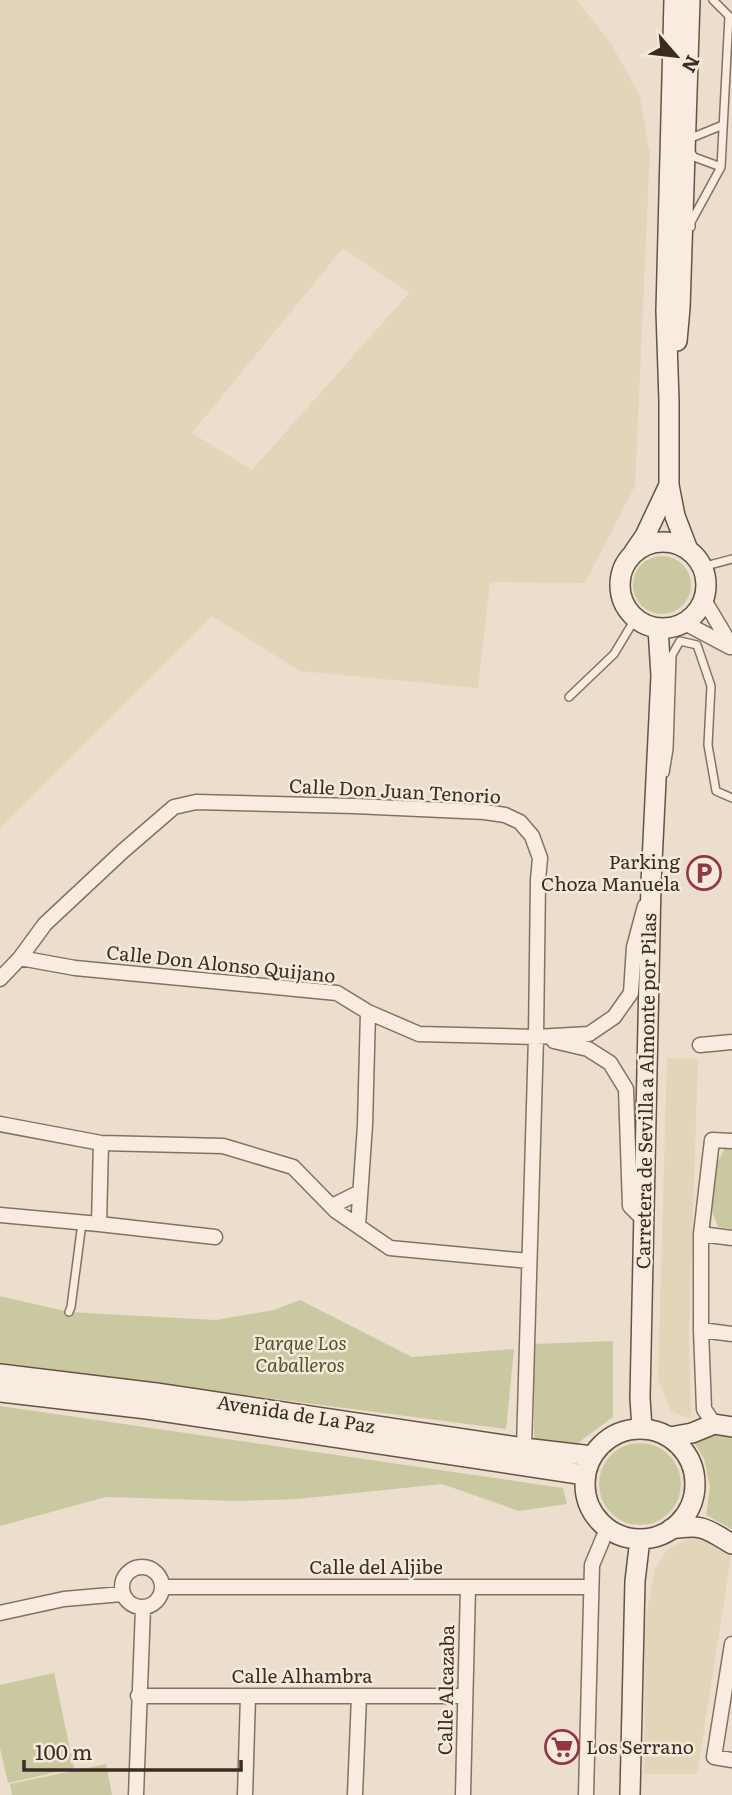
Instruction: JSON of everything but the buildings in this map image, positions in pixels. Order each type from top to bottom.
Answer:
[{"type":"main road","points":[[669,485],[620,580],[626,608],[635,619],[658,628],[672,628],[685,623],[696,613],[704,600],[706,589],[702,567],[688,550],[675,516],[669,485],[670,401],[666,311],[677,0]]},
{"type":"main road","points":[[670,401],[680,308],[690,0]]},
{"type":"main road","points":[[633,554],[645,546],[660,542],[675,544],[688,550]]},
{"type":"main road","name":"Carretera de Sevilla a Almonte por Pilas","points":[[642,1428],[640,1398],[651,883],[662,676],[658,628]]},
{"type":"main road","name":"Avenida de La Paz","points":[[0,1374],[156,1393],[524,1448],[588,1465]]},
{"type":"main road","name":"Avenida de La Paz","points":[[0,1392],[588,1465]]},
{"type":"main road","points":[[670,1437],[723,1425]]},
{"type":"main road","points":[[671,1529],[684,1516],[692,1500],[695,1483],[688,1457],[670,1437],[657,1431],[642,1428],[613,1435],[601,1444],[588,1465],[584,1490],[588,1505],[607,1529],[623,1537],[640,1539],[671,1529],[693,1526],[705,1528],[732,1544]]},
{"type":"main road","points":[[629,1795],[635,1581],[640,1539]]},
{"type":"street","points":[[704,600],[732,647]]},
{"type":"street","points":[[685,623],[732,647]]},
{"type":"street","name":"Calle Don Juan Tenorio","points":[[0,979],[45,924],[174,807],[196,802],[341,805],[485,812],[505,815],[520,822],[532,836],[540,858],[524,1448]]},
{"type":"street","points":[[536,1037],[589,1034],[614,1017],[631,993],[634,947],[651,883]]},
{"type":"street","name":"Calle Don Alonso Quijano","points":[[20,957],[75,968],[337,993],[368,1012],[419,1034],[536,1037]]},
{"type":"street","points":[[358,1226],[368,1012]]},
{"type":"street","points":[[536,1037],[588,1049],[610,1063],[626,1088],[630,1206],[643,1219]]},
{"type":"street","points":[[700,1045],[732,1042]]},
{"type":"street","points":[[0,1124],[101,1143],[223,1146],[293,1167],[332,1206],[390,1248],[529,1261]]},
{"type":"street","points":[[723,1425],[704,1409],[701,1234],[712,1140],[732,1141]]},
{"type":"street","points":[[99,1224],[101,1143]]},
{"type":"street","points":[[332,1206],[360,1192]]},
{"type":"street","points":[[0,1215],[215,1237]]},
{"type":"street","points":[[701,1234],[732,1238]]},
{"type":"street","points":[[701,1330],[732,1334]]},
{"type":"street","points":[[586,1795],[590,1587],[592,1565],[607,1529]]},
{"type":"street","points":[[136,1567],[152,1570],[157,1574],[162,1587],[153,1604],[143,1608],[130,1604],[122,1594],[123,1580],[128,1572],[136,1567]]},
{"type":"street","name":"Calle del Aljibe","points":[[162,1587],[590,1587]]},
{"type":"street","name":"Calle Alcazaba","points":[[463,1795],[468,1587]]},
{"type":"street","points":[[0,1613],[64,1599],[122,1594]]},
{"type":"street","points":[[136,1795],[143,1608]]},
{"type":"street","points":[[732,1644],[714,1757],[732,1760]]},
{"type":"street","name":"Calle Alhambra","points":[[138,1696],[465,1696]]},
{"type":"street","points":[[245,1795],[248,1696]]},
{"type":"street","points":[[355,1795],[359,1696]]},
{"type":"lane","points":[[677,0],[682,13],[677,120],[685,144],[694,157],[721,167]]},
{"type":"lane","points":[[678,354],[691,222],[721,167],[729,16],[713,0]]},
{"type":"lane","points":[[668,226],[675,207],[677,159],[685,144],[691,138],[723,125]]},
{"type":"lane","points":[[670,433],[676,367]]},
{"type":"lane","points":[[702,567],[732,559]]},
{"type":"lane","points":[[569,697],[614,654],[635,619]]},
{"type":"lane","points":[[653,853],[669,749],[672,654],[680,641],[697,645],[711,686],[708,745],[716,791],[732,798]]},
{"type":"lane","points":[[69,1312],[82,1222]]},
{"type":"shaded area","points":[[0,0],[577,0],[612,45],[640,96],[650,149],[635,486],[585,583],[490,582],[478,688],[300,671],[212,616],[0,828]],"holes":[[[343,248],[409,293],[252,470],[192,433]]]},
{"type":"shaded area","points":[[667,1058],[698,1059],[689,1335],[691,1419],[671,1411],[658,1380]]},
{"type":"shaded area","points":[[695,1534],[731,1557],[697,1774],[644,1774],[645,1622],[655,1569],[667,1550]]},
{"type":"green space","points":[[662,556],[673,558],[686,569],[691,585],[689,596],[678,609],[662,614],[651,612],[638,601],[633,585],[635,574],[646,561]]},
{"type":"green space","points":[[725,1148],[732,1148],[732,1229],[718,1227],[710,1206],[715,1167]]},
{"type":"green space","name":"Parque Los Caballeros","points":[[0,1296],[69,1312],[216,1320],[274,1310],[300,1300],[412,1357],[514,1349],[506,1429],[0,1363]]},
{"type":"green space","points":[[613,1341],[613,1417],[578,1443],[534,1440],[534,1344]]},
{"type":"green space","points":[[0,1406],[563,1488],[567,1504],[519,1511],[442,1484],[298,1499],[236,1501],[106,1497],[0,1526]]},
{"type":"green space","points":[[713,1432],[732,1436],[732,1529],[706,1515],[710,1487],[704,1459],[695,1444]]},
{"type":"green space","points":[[640,1443],[656,1446],[669,1455],[678,1468],[681,1484],[678,1500],[669,1513],[656,1522],[640,1525],[624,1522],[611,1513],[602,1500],[599,1484],[602,1468],[611,1455],[624,1446]]},
{"type":"green space","points":[[54,1673],[74,1768],[8,1783],[0,1748],[0,1685]]},
{"type":"green space","points":[[106,1764],[112,1795],[12,1795],[10,1784]]},
{"type":"place","name":"Parking Choza Manuela","points":[[704,873]]},
{"type":"place","name":"Los Serrano","points":[[562,1747]]}]
